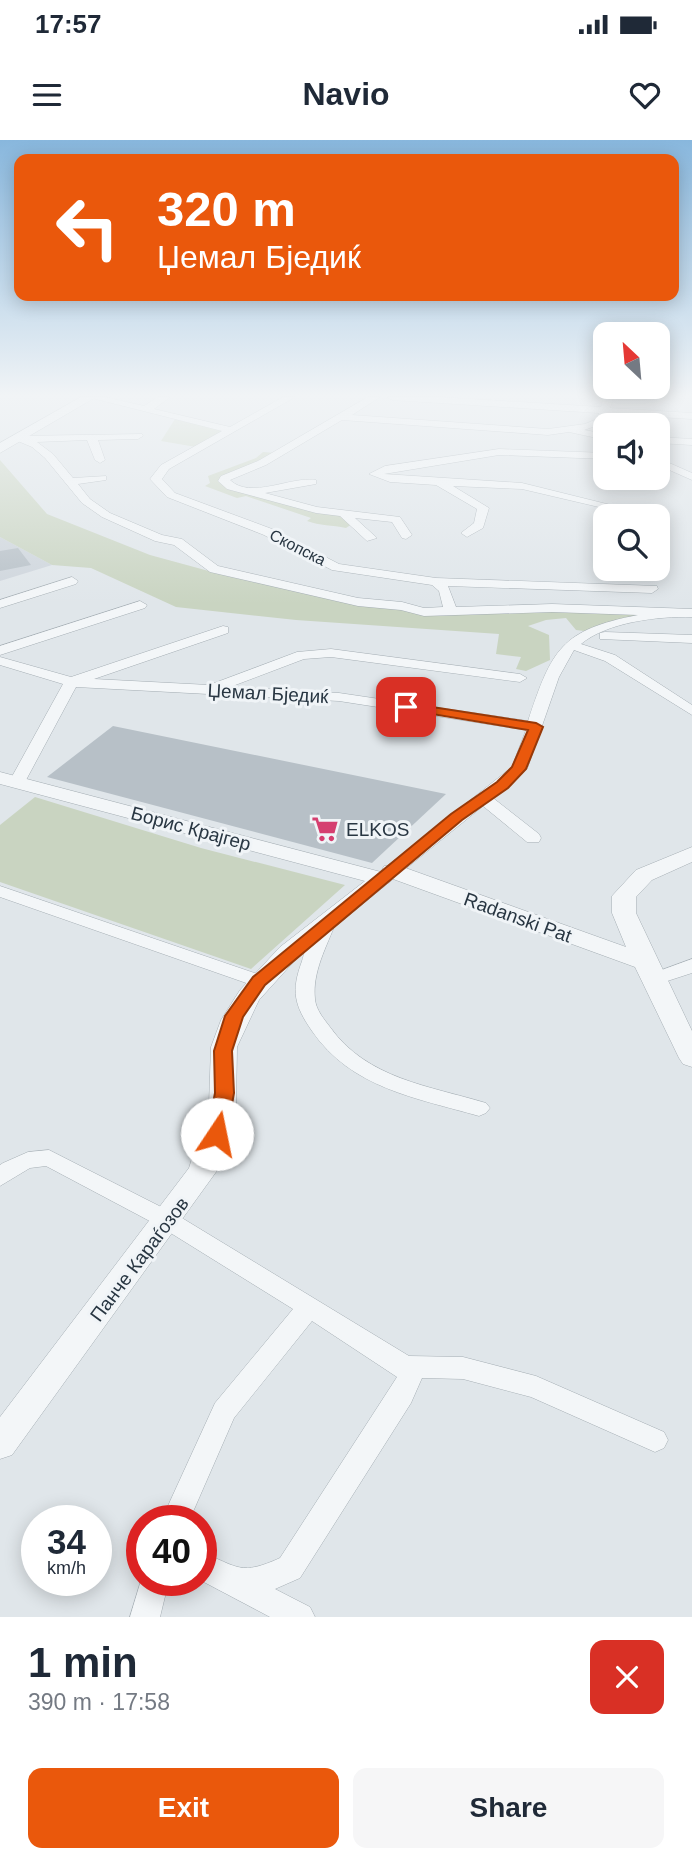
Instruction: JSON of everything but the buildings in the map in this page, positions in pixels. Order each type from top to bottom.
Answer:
[{"type":"street","points":[[57,466],[86,501],[106,515],[159,538],[178,542],[214,569],[358,602],[402,606],[424,612],[552,608],[692,613]]},
{"type":"street","name":"Скопска","points":[[167,466],[156,479],[171,495],[268,532],[336,567],[436,582],[652,589]]},
{"type":"street","points":[[255,466],[225,478],[231,487],[316,510],[396,519],[406,535]]},
{"type":"street","points":[[406,466],[385,469],[374,474],[390,479],[522,486],[599,504]]},
{"type":"street","points":[[670,466],[692,477]]},
{"type":"street","points":[[69,482],[102,478]]},
{"type":"street","points":[[437,481],[483,508],[479,525],[467,533]]},
{"type":"street","points":[[247,492],[312,482]]},
{"type":"street","points":[[343,513],[370,538]]},
{"type":"street","points":[[0,604],[72,581]]},
{"type":"street","points":[[436,582],[445,590],[451,611]]},
{"type":"street","points":[[0,651],[140,605]]},
{"type":"street","points":[[571,646],[596,629],[671,613]]},
{"type":"street","points":[[8,780],[71,681],[223,630]]},
{"type":"street","points":[[674,638],[692,649]]},
{"type":"street","points":[[571,646],[692,639]]},
{"type":"street","points":[[571,646],[610,658],[692,711]]},
{"type":"street","name":"Панче Караѓозов","points":[[0,1444],[169,1221],[202,1172],[217,1134],[225,1093],[223,1051],[234,1016],[259,981],[327,922],[519,769],[571,646]]},
{"type":"street","points":[[208,689],[302,655],[331,653],[520,678]]},
{"type":"street","name":"Џемал Бједиќ","points":[[0,661],[71,681],[339,697],[536,727]]},
{"type":"street","name":"Борис Крајгер","points":[[8,780],[387,875]]},
{"type":"street","points":[[483,798],[533,838]]},
{"type":"street","points":[[692,854],[644,875],[624,896],[624,914],[692,1058]]},
{"type":"street","name":"Radanski Pat","points":[[387,875],[650,971]]},
{"type":"street","points":[[0,891],[259,981]]},
{"type":"street","points":[[327,922],[308,973],[304,1002],[329,1044],[350,1064],[384,1081],[479,1108]]},
{"type":"street","points":[[650,971],[678,973],[692,965]]},
{"type":"street","points":[[0,1178],[12,1166],[30,1158],[48,1158],[169,1221],[405,1367],[463,1368],[536,1387],[655,1440]]},
{"type":"street","points":[[182,1505],[224,1411],[309,1307]]},
{"type":"street","points":[[233,1583],[258,1581],[290,1569],[402,1395],[410,1377],[405,1367]]},
{"type":"street","points":[[217,1574],[300,1617]]},
{"type":"street","points":[[145,1617],[151,1596]]},
{"type":"shaded area","points":[[0,537],[52,565],[0,581]]},
{"type":"green space","points":[[0,466],[5,466],[47,514],[150,555],[216,573],[403,608],[644,614],[584,631],[576,630],[566,618],[546,620],[528,626],[549,635],[550,660],[526,671],[516,669],[521,657],[496,654],[499,634],[296,620],[176,607],[91,568],[52,565],[0,537]]},
{"type":"green space","points":[[235,466],[246,466],[219,479],[226,487],[341,515],[352,524],[346,528],[312,523],[307,521],[311,518],[246,496],[237,498],[205,486],[210,483],[208,476]]},
{"type":"green space","points":[[35,797],[201,848],[345,885],[251,969],[0,882],[0,825]]},
{"type":"place","name":"ELKOS","points":[[325,829]]},
{"type":"route","points":[[217,1134],[225,1093],[223,1051],[234,1016],[259,981],[310,936],[473,804],[503,785],[519,769],[531,745],[536,727],[406,707]]}]
